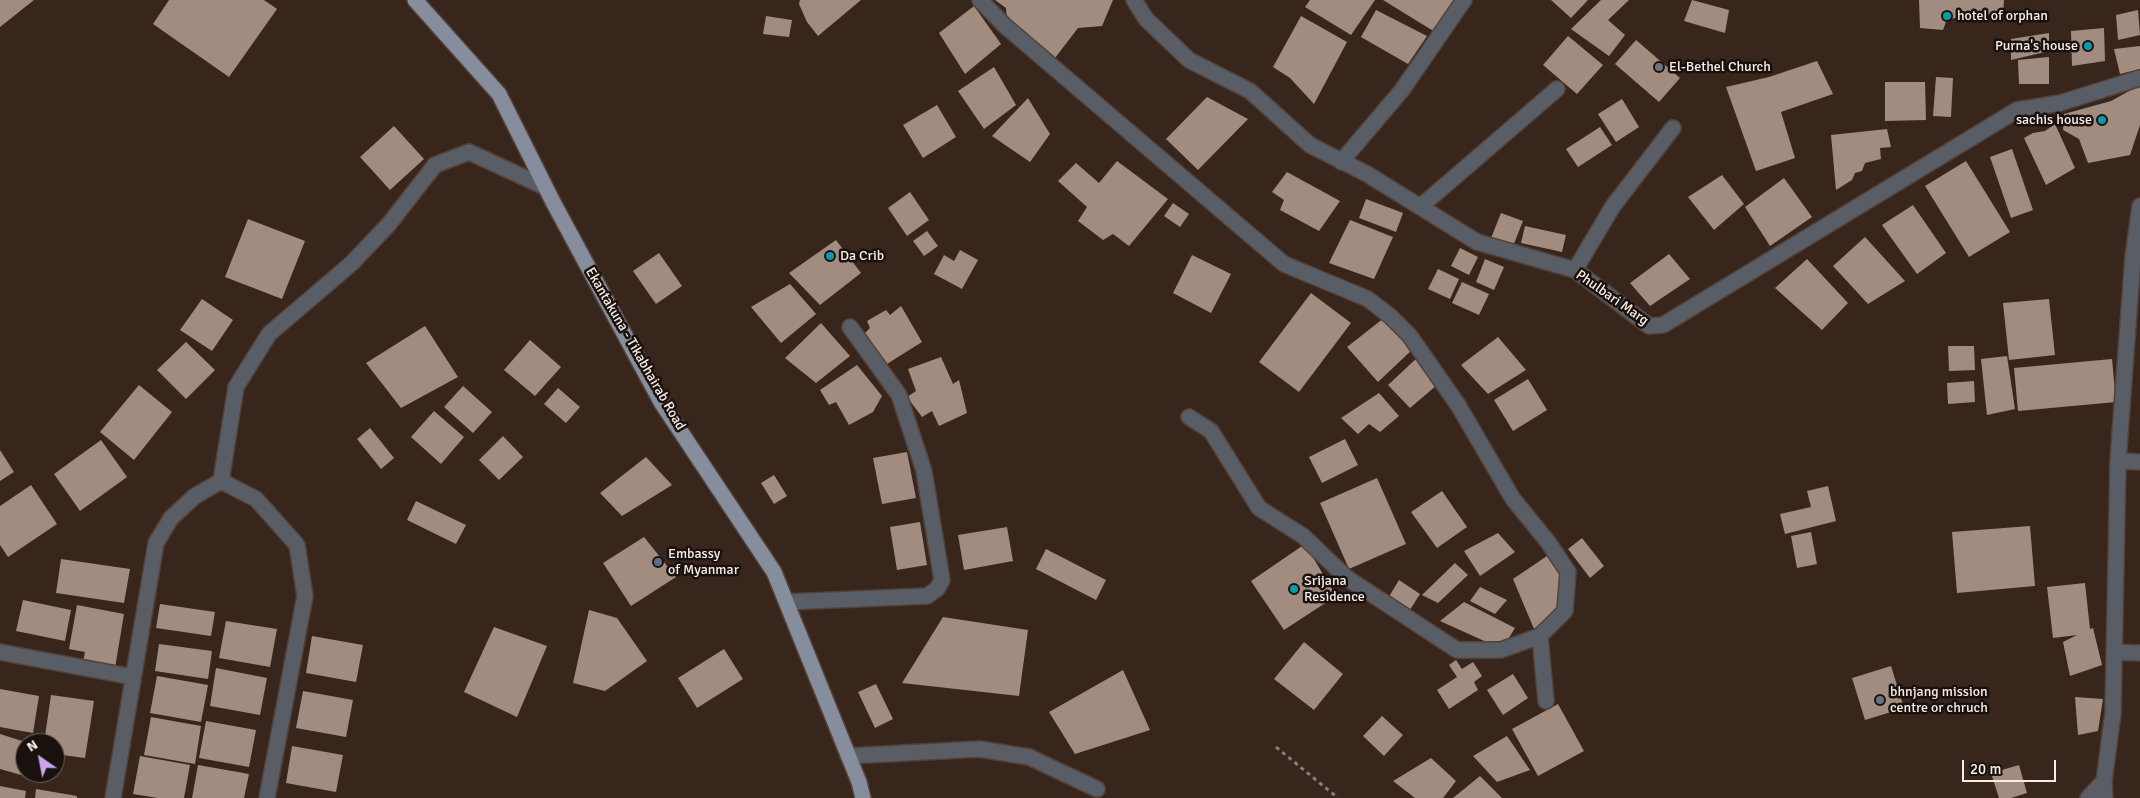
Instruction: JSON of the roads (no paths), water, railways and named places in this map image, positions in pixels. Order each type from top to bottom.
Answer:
[{"type":"main road","name":"Ekantakuna - Tikabhairab Road","points":[[415,0],[499,94],[545,187],[661,402],[774,572],[859,782],[863,798]]},
{"type":"street","points":[[980,0],[1004,25],[1284,264],[1368,299],[1390,316],[1410,336],[1458,405],[1513,499],[1548,542],[1568,572],[1565,611],[1540,636],[1501,650],[1457,650],[1347,578],[1303,536],[1259,508],[1211,432],[1189,417]]},
{"type":"street","name":"Phulbari Marg","points":[[1134,0],[1146,19],[1190,60],[1250,91],[1310,145],[1367,174],[1477,242],[1575,270],[1649,326],[1663,325],[2017,110],[2060,103],[2140,78]]},
{"type":"street","points":[[1341,162],[1402,90],[1464,0]]},
{"type":"street","points":[[1420,207],[1557,89]]},
{"type":"street","points":[[1575,270],[1613,206],[1673,128]]},
{"type":"street","points":[[113,798],[156,543],[171,518],[196,496],[221,481],[236,388],[269,334],[352,263],[389,224],[435,165],[469,152],[545,187]]},
{"type":"street","points":[[2105,798],[2104,781],[2113,714],[2118,461],[2140,206]]},
{"type":"street","points":[[786,602],[927,596],[937,589],[942,580],[924,471],[899,395],[850,327]]},
{"type":"street","points":[[2118,461],[2140,462]]},
{"type":"street","points":[[221,481],[256,500],[297,545],[305,596],[267,798]]},
{"type":"street","points":[[1540,636],[1546,701]]},
{"type":"street","points":[[0,652],[134,677]]},
{"type":"street","points":[[2114,652],[2140,653]]},
{"type":"street","points":[[848,756],[978,749],[1029,757],[1096,789]]},
{"type":"street","points":[[2088,798],[2104,781]]},
{"type":"place","name":"hotel of orphan","points":[[1947,16]]},
{"type":"place","name":"Purna's house","points":[[2088,46]]},
{"type":"place","name":"El-Bethel Church","points":[[1659,67]]},
{"type":"place","name":"sachis house","points":[[2102,120]]},
{"type":"place","name":"Da Crib","points":[[830,256]]},
{"type":"place","name":"Embassy of Myanmar","points":[[658,562]]},
{"type":"place","name":"Srijana Residence","points":[[1294,589]]},
{"type":"place","name":"bhnjang mission centre or chruch","points":[[1880,700]]}]
